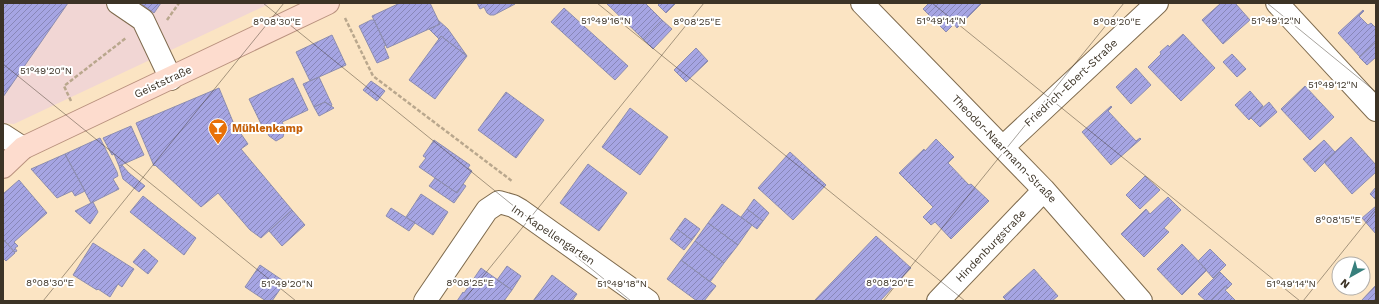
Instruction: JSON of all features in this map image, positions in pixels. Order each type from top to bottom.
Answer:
[{"type":"main road","name":"Geiststraße","points":[[3,167],[23,148],[171,78],[336,10]]},
{"type":"street","points":[[118,3],[143,20],[171,78]]},
{"type":"street","name":"Theodor-Naarmann-Straße","points":[[862,3],[1044,190],[1141,301]]},
{"type":"street","name":"Friedrich-Ebert-Straße","points":[[1003,147],[1156,3]]},
{"type":"street","points":[[1277,3],[1376,110]]},
{"type":"street","points":[[3,136],[23,148]]},
{"type":"street","name":"Hindenburgstraße","points":[[938,301],[1044,190]]},
{"type":"street","name":"Im Kapellengarten","points":[[425,301],[488,210],[499,202],[517,208],[648,301]]},
{"type":"path","points":[[336,10],[372,76],[514,182],[499,202]]},
{"type":"path","points":[[81,121],[64,86],[133,33],[149,30]]},
{"type":"shaded area","points":[[3,3],[271,3],[14,124],[3,123]]},
{"type":"building","points":[[3,3],[68,3],[3,97]]},
{"type":"building","points":[[140,3],[161,3],[154,13]]},
{"type":"building","points":[[400,3],[430,3],[440,24],[387,48],[372,16]]},
{"type":"building","points":[[477,3],[515,4],[494,15],[490,15],[484,7],[480,9]]},
{"type":"building","points":[[606,3],[645,3],[662,20],[643,39]]},
{"type":"building","points":[[660,3],[676,3],[666,13],[658,5]]},
{"type":"building","points":[[929,3],[982,3],[957,28],[954,24],[946,32],[923,9]]},
{"type":"building","points":[[1221,3],[1235,3],[1250,20],[1223,44],[1202,20]]},
{"type":"building","points":[[564,8],[628,66],[615,80],[551,22]]},
{"type":"building","points":[[1363,10],[1364,11],[1359,16],[1368,25],[1371,23],[1376,28],[1376,42],[1360,57],[1338,33]]},
{"type":"building","points":[[374,20],[386,45],[384,46],[389,58],[377,63],[359,26]]},
{"type":"building","points":[[438,20],[448,29],[467,56],[441,36],[439,39],[429,29],[440,24]]},
{"type":"building","points":[[662,20],[672,29],[653,49],[643,39]]},
{"type":"building","points":[[1183,34],[1215,68],[1181,101],[1148,67],[1161,54],[1160,52],[1168,45],[1169,47]]},
{"type":"building","points":[[332,35],[346,65],[310,81],[296,52]]},
{"type":"building","points":[[441,36],[467,56],[435,99],[409,80]]},
{"type":"building","points":[[1376,42],[1376,57],[1367,65],[1359,57]]},
{"type":"building","points":[[696,48],[708,61],[686,82],[674,70]]},
{"type":"building","points":[[1232,54],[1246,69],[1237,77],[1223,62]]},
{"type":"building","points":[[1136,68],[1151,85],[1131,104],[1116,87]]},
{"type":"building","points":[[319,77],[332,105],[331,106],[325,102],[314,107],[303,84]]},
{"type":"building","points":[[293,78],[308,110],[282,122],[285,128],[283,137],[276,141],[269,136],[266,129],[264,130],[249,99]]},
{"type":"building","points":[[371,81],[385,91],[377,101],[363,90]]},
{"type":"building","points":[[1305,86],[1334,117],[1310,140],[1281,109]]},
{"type":"building","points":[[219,88],[236,129],[237,128],[248,144],[241,149],[292,210],[261,238],[250,230],[218,193],[201,207],[155,165],[154,166],[136,123]]},
{"type":"building","points":[[1250,91],[1263,106],[1249,120],[1235,105]]},
{"type":"building","points":[[506,92],[544,120],[516,158],[478,130]]},
{"type":"building","points":[[325,102],[334,108],[319,116],[314,107]]},
{"type":"building","points":[[1269,102],[1277,112],[1260,127],[1251,118]]},
{"type":"building","points":[[1111,106],[1112,107],[1108,111],[1136,141],[1140,138],[1141,139],[1111,165],[1082,132]]},
{"type":"building","points":[[630,108],[668,137],[640,175],[602,147]]},
{"type":"building","points":[[131,126],[144,155],[119,166],[114,154],[112,155],[103,138]]},
{"type":"building","points":[[1351,137],[1376,165],[1376,172],[1352,194],[1324,162]]},
{"type":"building","points":[[100,138],[117,172],[118,176],[113,179],[119,189],[91,203],[65,154]]},
{"type":"building","points":[[936,139],[954,157],[948,163],[969,185],[971,184],[989,201],[951,239],[935,222],[931,225],[923,217],[933,207],[899,173],[924,149],[925,151]]},
{"type":"building","points":[[434,140],[470,165],[468,168],[472,171],[457,193],[419,167],[426,158],[423,156]]},
{"type":"building","points":[[1324,140],[1335,152],[1315,172],[1303,159]]},
{"type":"building","points":[[790,152],[826,185],[793,220],[758,188]]},
{"type":"building","points":[[65,154],[85,191],[75,196],[72,191],[57,198],[31,169]]},
{"type":"building","points":[[588,164],[627,193],[599,231],[560,203]]},
{"type":"building","points":[[122,165],[145,186],[139,192],[123,179],[119,166]]},
{"type":"building","points":[[1145,176],[1160,190],[1140,209],[1126,195]]},
{"type":"building","points":[[435,178],[457,193],[463,184],[466,186],[454,203],[429,186]]},
{"type":"building","points":[[19,180],[47,213],[14,242],[18,246],[15,248],[17,251],[15,252],[3,239],[3,194]]},
{"type":"building","points":[[1376,187],[1376,200],[1370,194]]},
{"type":"building","points":[[421,194],[448,212],[433,235],[406,217]]},
{"type":"building","points":[[143,196],[196,238],[184,255],[130,212]]},
{"type":"building","points":[[1168,197],[1181,210],[1164,228],[1169,232],[1144,257],[1121,234],[1146,209],[1150,214]]},
{"type":"building","points":[[754,199],[769,213],[763,221],[747,209]]},
{"type":"building","points":[[93,202],[98,212],[90,224],[75,211]]},
{"type":"building","points":[[722,204],[752,225],[738,245],[708,223]]},
{"type":"building","points":[[1376,206],[1376,234],[1362,218]]},
{"type":"building","points":[[391,208],[415,223],[409,231],[386,216]]},
{"type":"building","points":[[747,209],[763,221],[757,229],[741,217]]},
{"type":"building","points":[[292,210],[305,225],[282,246],[269,231]]},
{"type":"building","points":[[685,218],[700,229],[692,240],[677,229]]},
{"type":"building","points":[[708,223],[738,245],[724,263],[695,241]]},
{"type":"building","points":[[677,229],[692,240],[684,250],[670,239]]},
{"type":"building","points":[[876,236],[911,268],[880,301],[814,301]]},
{"type":"building","points":[[3,239],[15,253],[6,261],[3,258]]},
{"type":"building","points":[[695,241],[724,263],[710,282],[681,260]]},
{"type":"building","points":[[93,243],[134,269],[122,287],[118,284],[110,297],[73,275]]},
{"type":"building","points":[[1182,244],[1207,270],[1182,295],[1157,269]]},
{"type":"building","points":[[144,249],[158,261],[148,274],[133,262]]},
{"type":"building","points":[[1210,249],[1226,265],[1213,278],[1198,261]]},
{"type":"building","points":[[681,260],[716,286],[704,301],[697,301],[667,279]]},
{"type":"building","points":[[260,265],[285,282],[272,301],[266,301],[245,287]]},
{"type":"building","points":[[507,266],[521,276],[512,290],[497,280]]},
{"type":"building","points":[[481,268],[512,290],[504,301],[457,301],[463,292],[464,293]]},
{"type":"building","points":[[1034,269],[1058,296],[1052,301],[1007,301],[1003,297]]},
{"type":"building","points":[[1220,272],[1232,284],[1228,288],[1225,286],[1210,301],[1206,301],[1198,294]]},
{"type":"building","points":[[552,275],[577,294],[572,301],[533,301]]},
{"type":"building","points":[[1376,285],[1376,299],[1374,301],[1361,301],[1366,296],[1371,296],[1371,290]]},
{"type":"building","points":[[1225,286],[1228,288],[1225,290],[1236,301],[1210,301]]},
{"type":"place","name":"Mühlenkamp","points":[[218,145]]}]
